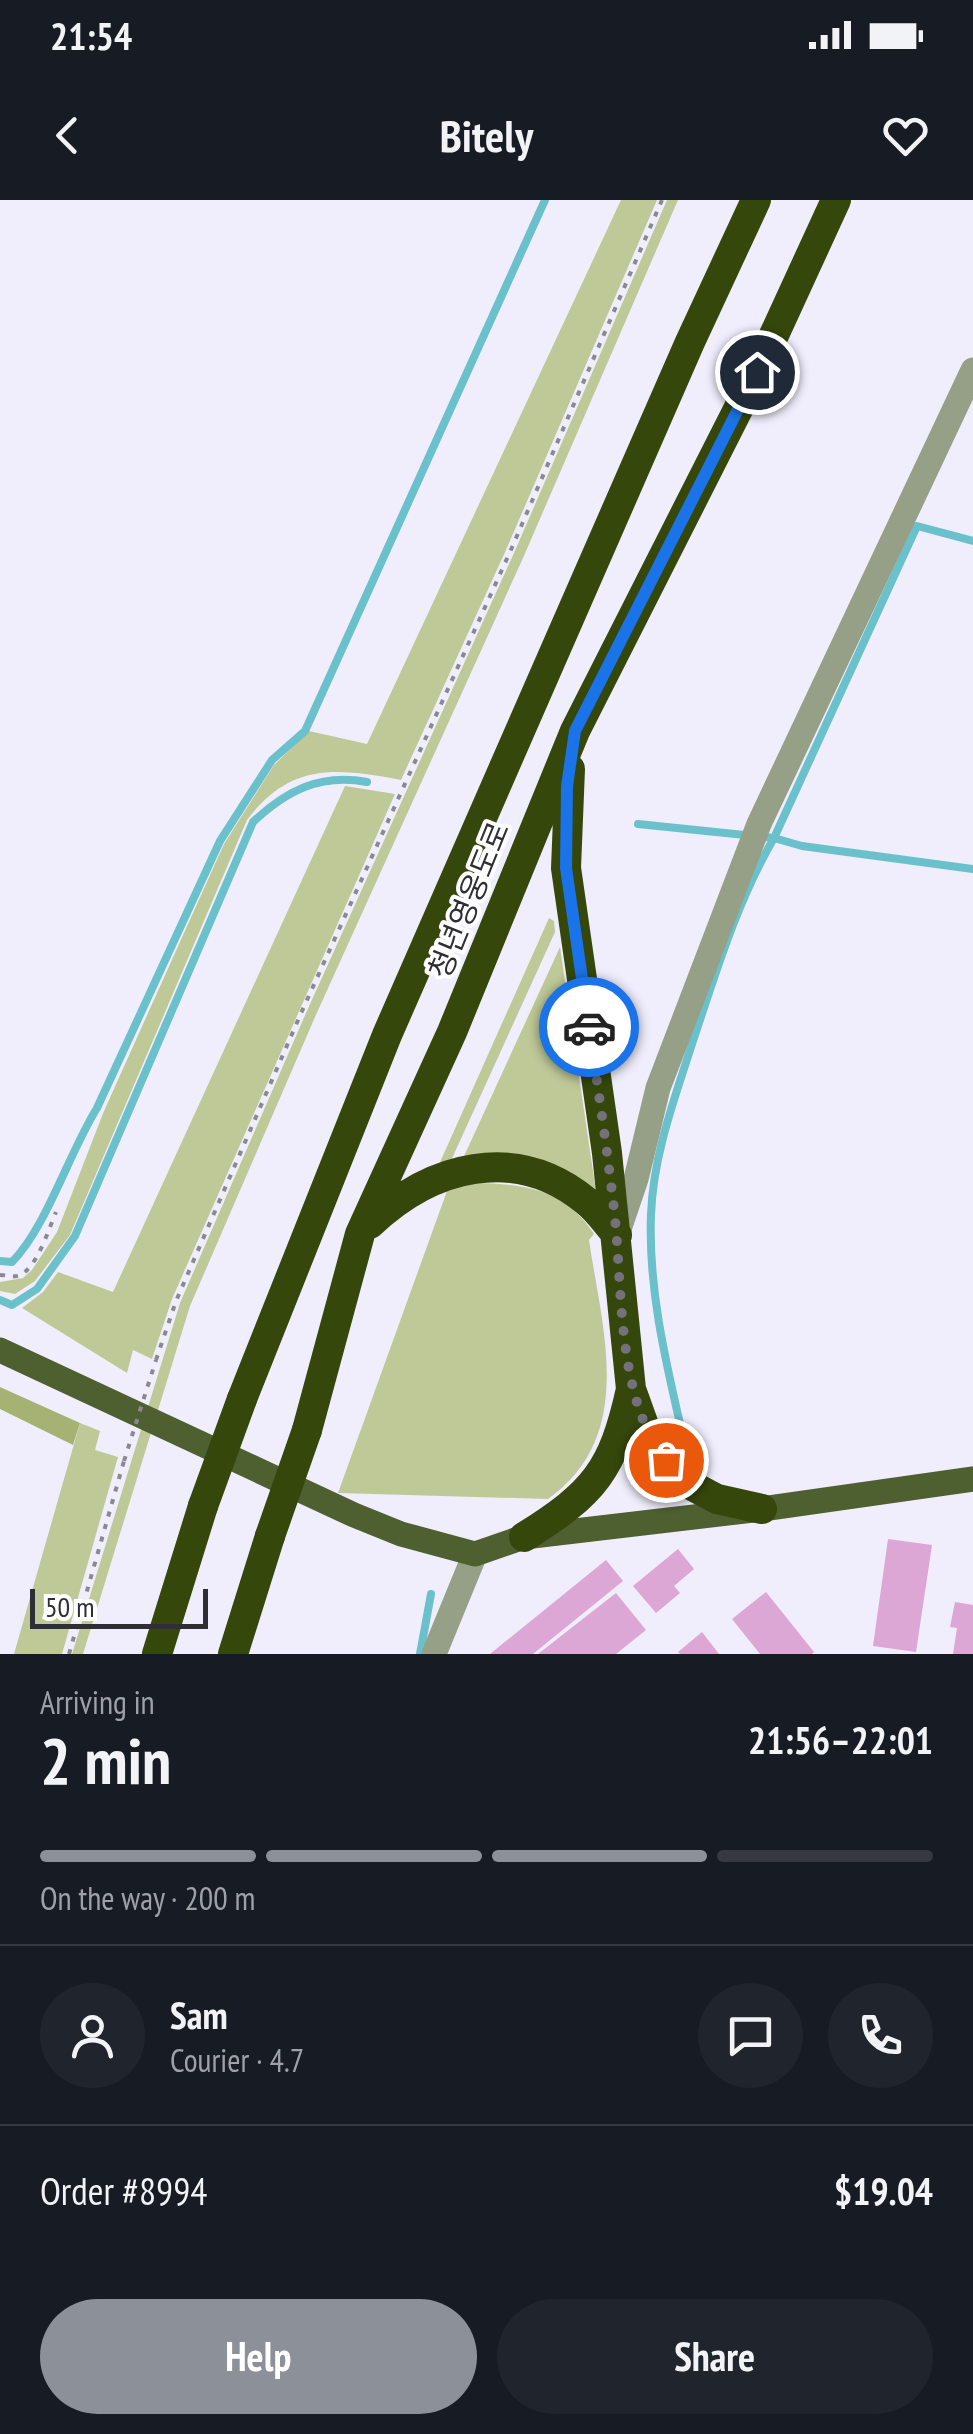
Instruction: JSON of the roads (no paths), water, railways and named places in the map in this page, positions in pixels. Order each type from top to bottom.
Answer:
[{"type":"highway","name":"청년영웅도로","points":[[157,1654],[242,1398],[387,1036],[690,342],[756,200]]},
{"type":"highway","name":"청년영웅도로","points":[[234,1654],[307,1430],[360,1234],[452,1032],[575,731],[757,372],[836,200]]},
{"type":"highway","points":[[575,731],[567,786],[566,868],[617,1236],[631,1389],[650,1442],[681,1480],[717,1499],[762,1509]]},
{"type":"highway","points":[[360,1234],[396,1200],[433,1180],[478,1167],[523,1169],[561,1183],[589,1202],[617,1236]]},
{"type":"highway","points":[[524,1537],[570,1508],[600,1475],[621,1434],[631,1389]]},
{"type":"main road","points":[[0,1350],[354,1515],[401,1534],[475,1554],[524,1537],[973,1479]]},
{"type":"street","points":[[617,1236],[636,1179],[658,1088],[759,824],[973,370]]},
{"type":"street","points":[[434,1654],[475,1554]]},
{"type":"waterway","points":[[0,1261],[12,1262],[36,1230],[220,841],[272,760],[305,731],[545,200]]},
{"type":"waterway","points":[[684,1441],[660,1329],[651,1243],[656,1171],[678,1086],[738,913],[917,526],[973,541]]},
{"type":"waterway","points":[[0,1300],[12,1305],[37,1289],[75,1236],[253,822],[278,801],[305,787],[334,780],[367,782]]},
{"type":"waterway","points":[[638,824],[774,838],[802,846],[973,869]]},
{"type":"waterway","points":[[420,1654],[431,1594]]}]
